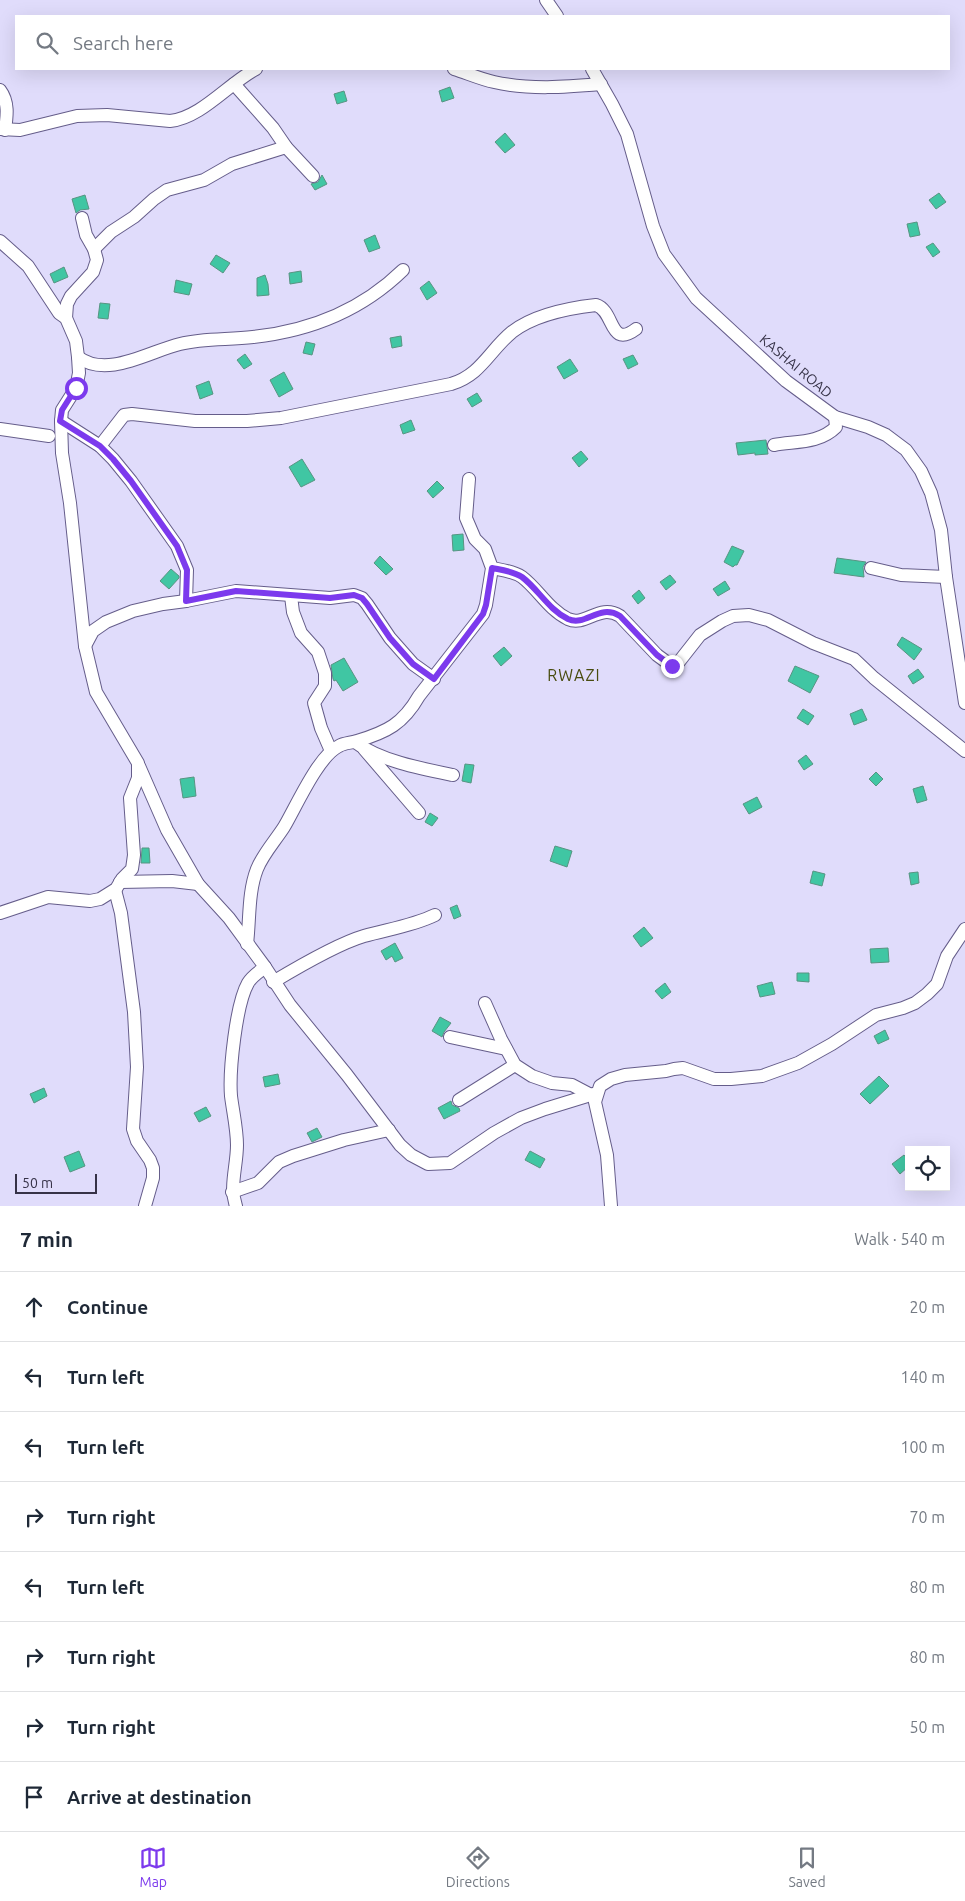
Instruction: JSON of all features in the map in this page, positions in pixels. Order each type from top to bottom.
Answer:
[{"type":"street","points":[[546,0],[556,15]]},
{"type":"street","points":[[0,90],[6,103],[7,115],[2,130],[20,130],[76,116],[107,115],[170,121],[185,117],[234,84],[245,74],[254,70]]},
{"type":"street","points":[[457,70],[494,82],[511,85],[540,87],[601,84]]},
{"type":"street","name":"KASHAI ROAD","points":[[593,70],[626,134],[639,171],[653,226],[664,254],[696,298],[786,381],[835,417],[868,426],[886,435],[906,450],[916,464],[931,493],[941,530],[946,577],[959,621],[965,703]]},
{"type":"street","points":[[234,84],[313,176]]},
{"type":"street","points":[[94,249],[111,232],[134,217],[167,190],[204,180],[232,164],[286,146]]},
{"type":"street","points":[[82,218],[86,235],[94,249],[97,260],[93,272],[71,296],[67,304],[66,318],[76,341],[80,373],[76,388],[62,410],[60,421],[84,646],[96,692],[138,763],[167,830],[198,884],[218,905],[265,967],[273,982],[290,1005],[410,1156],[428,1164],[450,1163],[494,1133],[521,1118],[594,1094],[605,1082],[625,1075],[666,1072],[683,1068],[714,1079],[731,1079],[762,1076],[798,1063],[832,1044],[876,1015],[915,1003],[933,990],[947,956],[965,929]]},
{"type":"street","points":[[0,241],[28,266],[59,313],[66,318]]},
{"type":"street","points":[[78,357],[87,364],[113,364],[141,359],[182,344],[292,331],[334,317],[365,301],[386,287],[403,270]]},
{"type":"street","points":[[100,446],[124,415],[139,414],[195,421],[272,419],[464,380],[476,371],[513,331],[546,315],[560,311],[596,305],[604,310],[619,334],[623,336],[636,329]]},
{"type":"street","points":[[774,445],[808,441],[825,436],[836,428],[835,417]]},
{"type":"street","points":[[60,421],[100,446],[131,481],[177,546],[187,570],[186,601]]},
{"type":"street","points":[[0,429],[49,436]]},
{"type":"street","points":[[359,745],[399,723],[483,614],[492,568],[485,549],[476,539],[466,518],[469,479]]},
{"type":"street","points":[[492,568],[509,571],[521,576],[555,610],[568,619],[575,620],[605,611],[620,616],[657,655],[672,666],[678,663],[700,635],[722,621],[733,616],[749,615],[768,620],[813,643],[854,658],[874,678],[965,751]]},
{"type":"street","points":[[871,568],[901,575],[946,577]]},
{"type":"street","points":[[84,646],[94,631],[121,615],[141,608],[236,591],[330,598],[354,595],[362,598],[400,650],[413,664],[434,679]]},
{"type":"street","points":[[291,596],[301,633],[318,652],[323,668],[325,686],[314,702],[321,728],[331,751]]},
{"type":"street","points":[[359,745],[419,813]]},
{"type":"street","points":[[247,944],[252,888],[257,868],[283,828],[315,772],[331,751],[338,746],[359,745],[418,768],[453,775]]},
{"type":"street","points":[[0,913],[48,897],[90,901],[100,899],[118,886],[132,869],[134,855],[130,798],[138,778],[138,763]]},
{"type":"street","points":[[118,886],[172,881],[198,884]]},
{"type":"street","points":[[118,886],[134,1012],[137,1067],[133,1129],[134,1136],[150,1160],[153,1168],[145,1206]]},
{"type":"street","points":[[273,982],[346,943],[363,936],[417,924],[435,915]]},
{"type":"street","points":[[236,1206],[232,1192],[237,1158],[237,1139],[231,1094],[238,1010],[248,982],[265,967]]},
{"type":"street","points":[[485,1002],[515,1065],[532,1076],[552,1083],[572,1085],[594,1094]]},
{"type":"street","points":[[450,1036],[506,1049]]},
{"type":"street","points":[[459,1100],[515,1065]]},
{"type":"street","points":[[594,1094],[606,1155],[611,1206]]},
{"type":"street","points":[[232,1192],[258,1183],[280,1162],[292,1156],[344,1140],[388,1130]]},
{"type":"building","points":[[450,87],[454,98],[442,102],[439,91]]},
{"type":"building","points":[[344,91],[347,101],[337,104],[334,94]]},
{"type":"building","points":[[505,133],[515,145],[505,153],[495,142]]},
{"type":"building","points":[[322,175],[327,184],[315,190],[311,184],[318,182]]},
{"type":"building","points":[[939,193],[946,202],[936,209],[929,200]]},
{"type":"building","points":[[85,195],[89,209],[80,210],[76,213],[72,199]]},
{"type":"building","points":[[917,222],[920,235],[910,237],[907,224]]},
{"type":"building","points":[[375,235],[380,248],[369,252],[364,240]]},
{"type":"building","points":[[933,243],[940,252],[933,257],[926,247]]},
{"type":"building","points":[[216,255],[230,263],[223,273],[210,264]]},
{"type":"building","points":[[64,267],[68,277],[54,283],[50,274]]},
{"type":"building","points":[[301,271],[302,282],[290,284],[289,273]]},
{"type":"building","points":[[265,275],[269,295],[257,296],[257,278]]},
{"type":"building","points":[[176,280],[192,284],[189,295],[174,292]]},
{"type":"building","points":[[429,281],[437,293],[427,300],[420,288]]},
{"type":"building","points":[[100,303],[110,304],[108,319],[98,318]]},
{"type":"building","points":[[401,336],[402,346],[392,348],[390,338]]},
{"type":"building","points":[[306,342],[315,344],[312,355],[303,353]]},
{"type":"building","points":[[245,354],[252,364],[244,369],[237,360]]},
{"type":"building","points":[[633,355],[638,364],[628,369],[623,359]]},
{"type":"building","points":[[570,359],[578,371],[564,379],[557,367]]},
{"type":"building","points":[[284,372],[293,389],[279,397],[270,380]]},
{"type":"building","points":[[209,381],[213,394],[200,399],[196,386]]},
{"type":"building","points":[[477,393],[482,401],[472,407],[467,399]]},
{"type":"building","points":[[411,420],[415,430],[403,434],[400,425]]},
{"type":"building","points":[[766,440],[768,454],[738,455],[736,443]]},
{"type":"building","points":[[581,451],[588,459],[579,467],[572,458]]},
{"type":"building","points":[[302,459],[315,480],[301,487],[289,467]]},
{"type":"building","points":[[437,481],[444,488],[433,498],[427,491]]},
{"type":"building","points":[[463,534],[464,550],[453,551],[452,535]]},
{"type":"building","points":[[732,546],[744,551],[737,565],[733,567],[724,562]]},
{"type":"building","points":[[380,556],[393,569],[386,575],[374,563]]},
{"type":"building","points":[[837,558],[866,562],[863,567],[864,577],[834,573]]},
{"type":"building","points":[[171,569],[179,578],[169,589],[160,581]]},
{"type":"building","points":[[670,575],[676,582],[666,590],[660,582]]},
{"type":"building","points":[[725,581],[730,589],[718,596],[713,589]]},
{"type":"building","points":[[639,590],[645,598],[638,604],[632,596]]},
{"type":"building","points":[[902,637],[922,649],[914,660],[897,645]]},
{"type":"building","points":[[504,647],[512,656],[501,666],[493,656]]},
{"type":"building","points":[[344,658],[358,682],[343,691],[336,680],[334,681],[333,679],[331,665]]},
{"type":"building","points":[[795,666],[819,676],[810,693],[788,681]]},
{"type":"building","points":[[918,669],[924,677],[913,684],[908,676]]},
{"type":"building","points":[[803,709],[814,716],[808,725],[797,718]]},
{"type":"building","points":[[862,709],[867,720],[854,725],[850,714]]},
{"type":"building","points":[[806,755],[813,764],[804,770],[798,761]]},
{"type":"building","points":[[465,764],[474,765],[471,783],[462,781]]},
{"type":"building","points":[[876,772],[883,779],[876,786],[869,779]]},
{"type":"building","points":[[194,777],[196,796],[183,798],[180,779]]},
{"type":"building","points":[[923,786],[927,800],[917,803],[913,789]]},
{"type":"building","points":[[757,797],[762,807],[749,814],[743,804]]},
{"type":"building","points":[[430,813],[438,818],[432,826],[425,822]]},
{"type":"building","points":[[555,846],[572,851],[567,867],[550,861]]},
{"type":"building","points":[[142,848],[149,848],[150,863],[141,863]]},
{"type":"building","points":[[813,871],[825,874],[822,886],[810,883]]},
{"type":"building","points":[[918,872],[919,883],[911,885],[909,873]]},
{"type":"building","points":[[457,905],[461,916],[454,919],[450,908]]},
{"type":"building","points":[[644,927],[653,938],[641,947],[633,936]]},
{"type":"building","points":[[395,943],[403,958],[395,962],[392,956],[386,960],[381,951]]},
{"type":"building","points":[[888,948],[889,962],[871,963],[870,949]]},
{"type":"building","points":[[797,973],[809,973],[809,982],[797,981]]},
{"type":"building","points":[[772,982],[775,994],[760,997],[757,986]]},
{"type":"building","points":[[665,983],[671,992],[662,999],[655,991]]},
{"type":"building","points":[[440,1017],[451,1023],[442,1037],[432,1031]]},
{"type":"building","points":[[885,1030],[889,1039],[878,1044],[874,1036]]},
{"type":"building","points":[[278,1074],[280,1084],[265,1087],[263,1077]]},
{"type":"building","points":[[879,1076],[889,1086],[870,1104],[860,1094]]},
{"type":"building","points":[[44,1088],[47,1096],[34,1103],[30,1094]]},
{"type":"building","points":[[451,1101],[452,1105],[459,1108],[460,1111],[444,1119],[438,1108]]},
{"type":"building","points":[[206,1107],[211,1116],[199,1122],[194,1113]]},
{"type":"building","points":[[317,1128],[322,1137],[312,1142],[307,1133]]},
{"type":"building","points":[[79,1151],[85,1166],[70,1172],[64,1157]]},
{"type":"building","points":[[530,1151],[545,1159],[540,1168],[525,1160]]},
{"type":"building","points":[[904,1155],[905,1156],[905,1170],[900,1174],[892,1164]]},
{"type":"district","name":"RWAZI","points":[[574,675]]},
{"type":"route","points":[[76,388],[62,410],[60,421],[100,446],[113,459],[177,546],[187,570],[186,601],[236,591],[330,598],[354,595],[362,598],[390,638],[413,664],[434,679],[483,614],[492,568],[509,571],[521,576],[555,610],[568,619],[584,619],[605,611],[620,616],[657,655],[672,666]]}]
